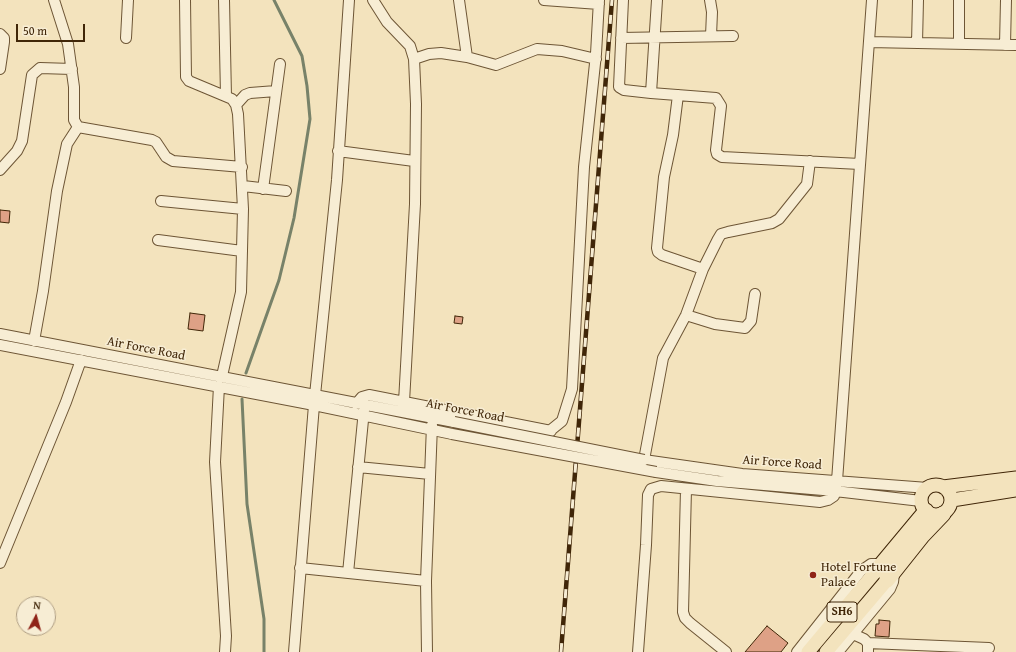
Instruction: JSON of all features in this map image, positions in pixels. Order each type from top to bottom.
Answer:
[{"type":"highway","name":"SH6","points":[[885,572],[923,506]]},
{"type":"highway","name":"SH6","points":[[885,572],[942,514]]},
{"type":"main road","points":[[928,488],[936,485],[943,487],[1016,478]]},
{"type":"main road","points":[[943,487],[950,494],[952,500],[1016,490]]},
{"type":"main road","name":"SH6","points":[[923,506],[922,495],[928,488]]},
{"type":"main road","name":"SH6","points":[[942,514],[947,511],[952,500]]},
{"type":"main road","points":[[923,506],[937,516],[942,514]]},
{"type":"main road","name":"SH6","points":[[808,652],[885,572]]},
{"type":"main road","name":"SH6","points":[[826,652],[885,572]]},
{"type":"street","points":[[54,0],[67,38],[74,87],[74,120],[78,127]]},
{"type":"street","points":[[126,38],[128,0]]},
{"type":"street","points":[[185,0],[186,77],[189,81],[226,96],[236,105],[242,167],[243,209],[240,300],[221,381],[215,462],[226,636],[224,652]]},
{"type":"street","points":[[224,0],[226,96]]},
{"type":"street","points":[[294,652],[315,400],[337,180],[348,0]]},
{"type":"street","points":[[373,0],[387,22],[410,46],[414,59],[416,104],[414,204],[404,402]]},
{"type":"street","points":[[459,0],[467,57]]},
{"type":"street","points":[[540,438],[562,421],[572,389],[584,167],[596,59],[599,2],[544,0]]},
{"type":"street","points":[[623,0],[619,87],[624,90],[651,93],[712,97],[719,101],[720,106],[716,144],[717,154],[722,157],[860,164]]},
{"type":"street","points":[[651,93],[657,0]]},
{"type":"street","points":[[710,0],[712,12],[711,36]]},
{"type":"street","points":[[638,652],[648,495],[651,489],[655,486],[820,502],[828,500],[834,496],[836,486],[872,0]]},
{"type":"street","points":[[917,43],[918,0]]},
{"type":"street","points":[[959,0],[959,44]]},
{"type":"street","points":[[1005,45],[1006,0]]},
{"type":"street","points":[[0,34],[4,38],[4,42],[0,69]]},
{"type":"street","points":[[621,38],[733,36]]},
{"type":"street","points":[[869,42],[1016,45]]},
{"type":"street","points":[[414,59],[429,54],[441,53],[467,57],[496,65],[537,48],[562,51],[596,59]]},
{"type":"street","points":[[263,189],[280,64]]},
{"type":"street","points":[[0,170],[16,151],[22,141],[32,75],[40,68],[72,69]]},
{"type":"street","points":[[236,105],[245,95],[250,93],[276,91]]},
{"type":"street","points":[[678,95],[673,135],[664,177],[657,248],[658,252],[662,255],[703,269]]},
{"type":"street","points":[[78,127],[152,140],[156,142],[166,157],[173,161],[242,167]]},
{"type":"street","points":[[34,341],[44,291],[57,191],[67,144],[78,127]]},
{"type":"street","points":[[338,151],[414,161]]},
{"type":"street","points":[[644,460],[663,358],[686,315],[703,269],[721,234],[772,223],[783,214],[807,184],[810,162]]},
{"type":"street","points":[[243,186],[286,191]]},
{"type":"street","points":[[161,201],[243,209]]},
{"type":"street","points":[[158,240],[242,251]]},
{"type":"street","points":[[686,315],[715,324],[745,328],[751,321],[755,294]]},
{"type":"street","name":"Air Force Road","points":[[0,334],[315,400],[432,417],[644,460],[700,469],[836,486],[923,506]]},
{"type":"street","name":"Air Force Road","points":[[0,345],[81,360],[221,381]]},
{"type":"street","points":[[0,563],[66,402],[81,360]]},
{"type":"street","points":[[348,573],[358,467],[362,397],[369,395],[550,431]]},
{"type":"street","name":"Air Force Road","points":[[315,400],[362,408],[432,430],[656,472],[717,481],[928,488]]},
{"type":"street","points":[[427,652],[426,581],[432,417]]},
{"type":"street","points":[[358,467],[430,474]]},
{"type":"street","points":[[686,489],[683,612],[685,618],[690,623],[726,652]]},
{"type":"street","points":[[797,652],[861,571],[871,564],[885,572],[893,582],[890,589],[838,652]]},
{"type":"street","points":[[300,568],[426,581]]},
{"type":"street","points":[[853,634],[864,639],[868,647],[989,648]]},
{"type":"building","points":[[0,210],[10,211],[9,223],[0,222]]},
{"type":"building","points":[[190,313],[205,315],[203,331],[188,329]]},
{"type":"building","points":[[455,316],[463,317],[462,324],[454,323]]},
{"type":"building","points":[[879,620],[890,621],[889,637],[875,636],[876,624],[879,624]]},
{"type":"building","points":[[767,626],[788,643],[781,652],[745,652]]},
{"type":"waterway","points":[[246,373],[279,280],[294,218],[310,119],[302,56],[274,0]]},
{"type":"waterway","points":[[242,399],[247,504],[264,619],[264,652]]},
{"type":"railway","points":[[561,652],[612,0]]},
{"type":"place","name":"Hotel Fortune Palace","points":[[813,575]]}]
